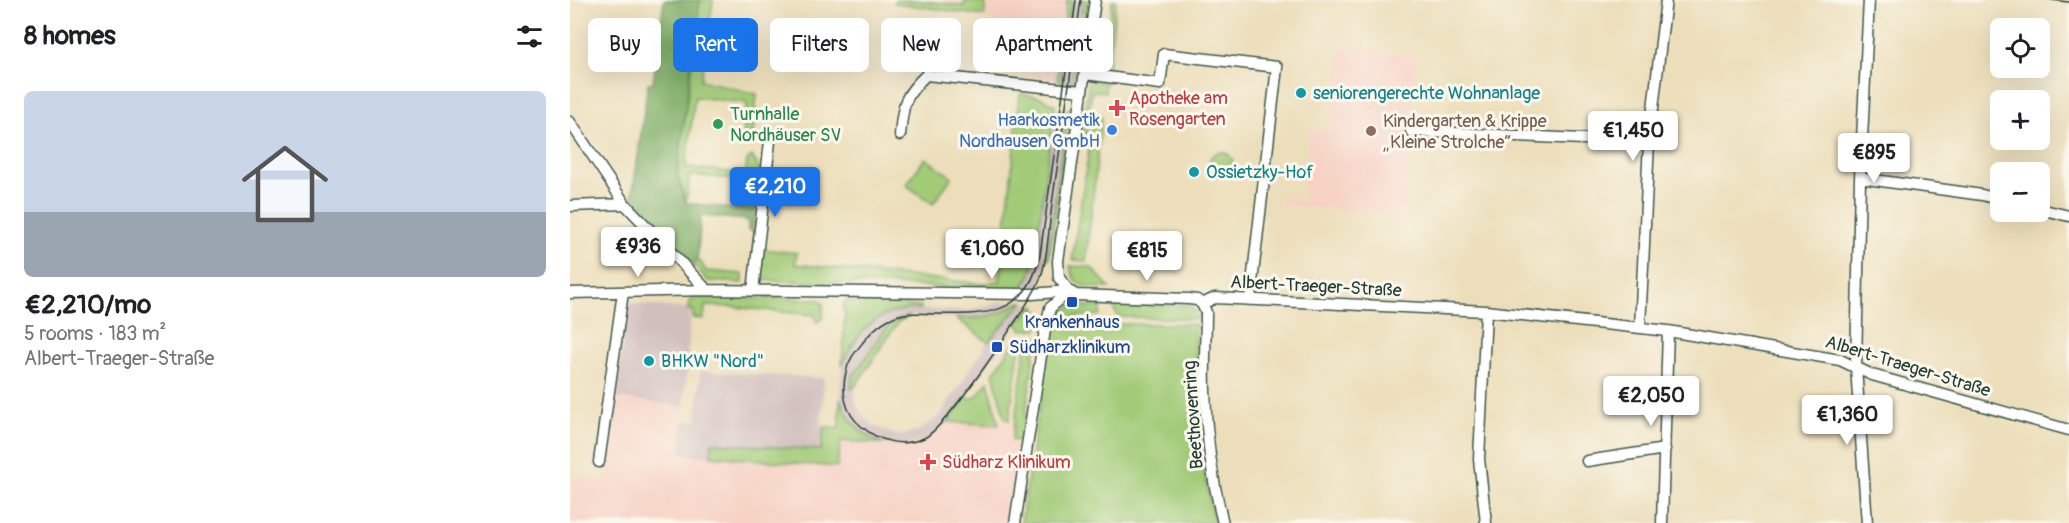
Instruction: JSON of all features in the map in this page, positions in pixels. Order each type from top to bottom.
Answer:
[{"type":"street","points":[[1015,523],[1050,308],[1069,291],[1059,278],[1058,261],[1095,0]]},
{"type":"street","points":[[1640,327],[1648,142],[1666,0]]},
{"type":"street","points":[[1867,523],[1856,367],[1860,178],[1869,0]]},
{"type":"street","points":[[1084,74],[1160,84],[1164,54],[1277,67],[1250,300]]},
{"type":"street","points":[[900,135],[903,103],[914,86],[926,75],[1082,91]]},
{"type":"street","points":[[570,122],[625,204],[707,290]]},
{"type":"street","points":[[1411,131],[1648,142]]},
{"type":"street","points":[[753,291],[770,141]]},
{"type":"street","points":[[1860,178],[1990,197]]},
{"type":"street","points":[[570,206],[625,204]]},
{"type":"street","points":[[2050,211],[2069,216]]},
{"type":"street","name":"Albert-Traeger-Straße","points":[[570,293],[707,290],[1032,294],[1069,291],[1076,295],[1189,299],[1197,300],[1202,304],[1215,298],[1486,311],[1640,327],[1840,360],[1872,375],[2069,430]]},
{"type":"street","points":[[599,462],[623,292]]},
{"type":"street","name":"Beethovenring","points":[[1202,304],[1206,312],[1205,390],[1208,438],[1223,523]]},
{"type":"street","points":[[1486,311],[1479,459],[1486,523]]},
{"type":"street","points":[[1662,523],[1668,331]]},
{"type":"street","points":[[1587,461],[1665,449]]},
{"type":"shaded area","points":[[916,0],[1068,0],[1065,18],[992,18],[984,16],[986,3],[964,6]]},
{"type":"shaded area","points":[[1072,0],[1083,0],[1080,18],[1070,18]]},
{"type":"shaded area","name":"Kindergarten & Krippe „Kleine Strolche“","points":[[1341,48],[1417,55],[1404,214],[1281,205],[1281,196],[1302,199],[1306,164],[1309,164],[1311,154],[1307,153],[1310,130],[1330,132]]},
{"type":"shaded area","points":[[999,72],[1058,72],[1057,79]]},
{"type":"shaded area","points":[[1062,72],[1073,72],[1071,84],[1061,83]]},
{"type":"shaded area","points":[[1054,108],[1067,109],[1047,259],[1038,287],[1021,290],[1030,276],[1034,263]]},
{"type":"shaded area","points":[[998,302],[1019,302],[998,315],[977,319],[910,316],[897,320],[852,389],[854,388],[856,403],[862,414],[872,425],[893,434],[904,435],[920,430],[940,415],[988,342],[1023,302],[1033,306],[1013,328],[948,422],[929,439],[908,445],[884,444],[870,439],[847,417],[840,398],[842,366],[849,350],[863,331],[880,317],[906,309],[968,310]]},
{"type":"shaded area","points":[[627,303],[691,309],[684,406],[616,398]]},
{"type":"shaded area","points":[[700,371],[824,378],[821,427],[824,427],[821,450],[712,443],[711,456],[681,454],[683,421],[697,421]]},
{"type":"shaded area","name":"Südharz Klinikum","points":[[616,398],[684,406],[681,454],[836,467],[841,441],[895,445],[918,443],[929,439],[948,422],[1023,426],[1009,523],[570,523],[570,476],[605,481]]},
{"type":"green space","points":[[664,0],[700,0],[698,18],[673,18],[673,72],[691,72],[677,175],[686,203],[756,211],[753,231],[748,230],[748,220],[701,216],[697,261],[693,264],[632,198],[648,83],[653,83],[654,72],[661,72],[661,23]]},
{"type":"green space","points":[[700,0],[713,0],[710,18],[698,18]]},
{"type":"green space","points":[[895,0],[916,0],[964,6],[965,0],[986,3],[984,16],[894,3]]},
{"type":"green space","points":[[1067,0],[1072,0],[1069,18],[1065,18]]},
{"type":"green space","points":[[1083,0],[1088,0],[1085,18],[1080,18]]},
{"type":"green space","points":[[1112,0],[1116,0],[1113,26],[1113,18],[1110,18]]},
{"type":"green space","points":[[691,72],[702,72],[701,80],[757,94],[753,133],[750,133],[749,145],[742,144],[747,103],[695,97],[686,167],[739,173],[734,179],[690,175],[686,203],[677,175]]},
{"type":"green space","points":[[1058,72],[1062,72],[1060,83],[1057,79]]},
{"type":"green space","points":[[1073,72],[1077,72],[1076,82],[1071,84]]},
{"type":"green space","points":[[1089,80],[1106,82],[1105,92],[1092,91],[1086,140],[1082,124]]},
{"type":"green space","points":[[1020,94],[1040,97],[1055,105],[1034,263],[1030,276],[1021,290],[758,280],[762,249],[797,253],[795,264],[983,284],[1000,281]]},
{"type":"green space","points":[[1067,109],[1072,109],[1049,259],[1047,259]]},
{"type":"green space","points":[[1094,117],[1102,117],[1086,261],[1072,260]]},
{"type":"green space","points":[[1221,152],[1226,153],[1232,159],[1232,169],[1226,175],[1221,176],[1216,175],[1210,169],[1209,164],[1210,159],[1216,153]]},
{"type":"green space","points":[[752,156],[761,171],[756,211],[741,209],[747,160]]},
{"type":"green space","points":[[925,158],[952,177],[933,204],[906,185]]},
{"type":"green space","points":[[697,261],[701,262],[706,271],[743,274],[743,283],[708,281],[693,264]]},
{"type":"green space","points":[[1070,266],[1091,267],[1110,288],[1079,284]]},
{"type":"green space","points":[[694,297],[816,299],[823,301],[823,318],[816,323],[815,315],[705,306],[704,319],[693,318],[693,310],[687,309]]},
{"type":"green space","points":[[844,301],[904,304],[921,306],[921,309],[893,312],[872,323],[855,341],[842,366]]},
{"type":"green space","points":[[1023,302],[988,342],[956,318],[989,316],[1004,311]]},
{"type":"green space","points":[[1034,305],[1039,315],[1038,329],[1022,330],[1016,323]]},
{"type":"green space","points":[[1113,305],[1191,305],[1199,319],[1119,317]]},
{"type":"green space","points":[[1101,306],[1100,315],[1065,317],[1050,325],[1055,317],[1066,308]]},
{"type":"green space","points":[[910,316],[898,322],[854,388],[851,389],[852,378],[886,328],[897,320]]},
{"type":"green space","points":[[1067,324],[1196,324],[1199,424],[1209,498],[1215,523],[1021,523],[1051,330]]},
{"type":"green space","points":[[1037,336],[1022,441],[1012,440],[1027,338]]},
{"type":"green space","points":[[1017,338],[1021,338],[1009,420],[1005,419],[993,374]]},
{"type":"green space","points":[[988,381],[999,425],[948,422],[966,397],[971,399],[977,396]]},
{"type":"green space","points":[[840,398],[856,427],[884,444],[841,441],[837,467],[711,456],[712,443],[821,450],[824,427],[839,428]]},
{"type":"tram line","points":[[1076,0],[1040,255],[1034,275],[1015,301],[1002,308],[972,314],[898,315],[887,320],[872,332],[850,360],[844,394],[851,415],[875,436],[899,443],[924,438],[935,429],[950,413],[985,366],[1039,282],[1046,252],[1081,0]]},
{"type":"tram line","points":[[2051,0],[2069,2]]},
{"type":"place","name":"seniorengerechte Wohnanlage","points":[[1301,93]]},
{"type":"place","name":"Apotheke am Rosengarten","points":[[1117,108]]},
{"type":"place","name":"Turnhalle Nordhäuser SV","points":[[718,124]]},
{"type":"place","name":"Haarkosmetik Nordhausen GmbH","points":[[1112,130]]},
{"type":"place","name":"Kindergarten & Krippe „Kleine Strolche“","points":[[1371,131]]},
{"type":"place","name":"Ossietzky-Hof","points":[[1194,172]]},
{"type":"place","name":"Krankenhaus","points":[[1072,302]]},
{"type":"place","name":"Südharzklinikum","points":[[997,347]]},
{"type":"place","name":"BHKW \"Nord\"","points":[[649,361]]},
{"type":"place","name":"Südharz Klinikum","points":[[928,462]]}]
